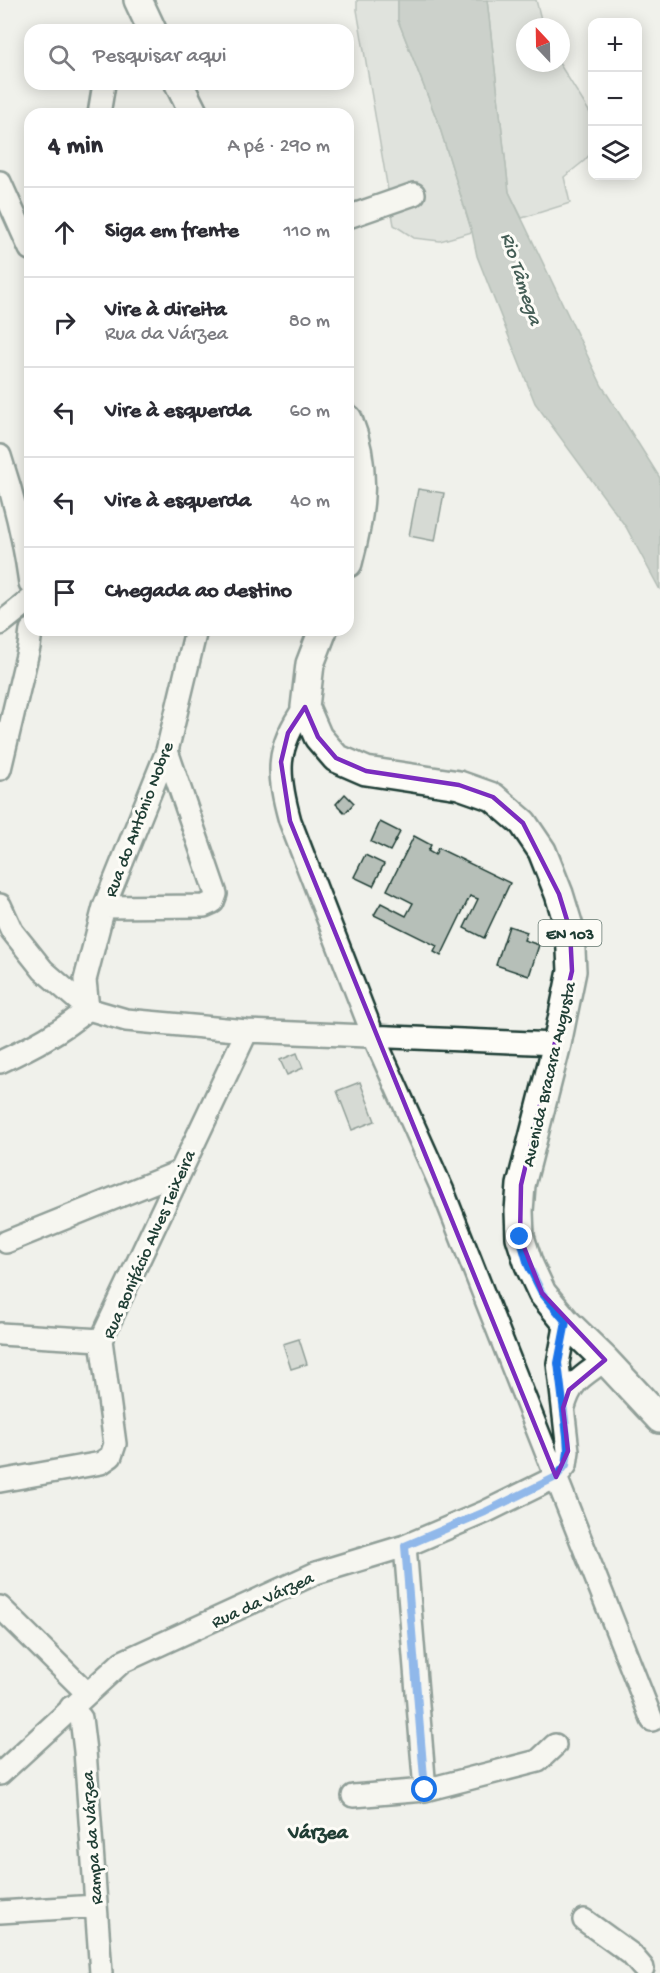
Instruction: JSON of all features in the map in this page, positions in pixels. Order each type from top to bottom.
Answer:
[{"type":"main road","points":[[138,0],[149,24]]},
{"type":"main road","points":[[182,90],[191,108]]},
{"type":"main road","points":[[354,436],[361,473],[359,516],[354,537]]},
{"type":"main road","points":[[305,707],[310,664],[321,636]]},
{"type":"main road","name":"Avenida Bracara Augusta","points":[[305,707],[318,737],[336,758],[366,771],[459,785],[493,797],[524,823],[542,851],[570,930],[572,970],[557,1044],[521,1185],[520,1237],[528,1265],[542,1293],[566,1322],[605,1360]]},
{"type":"main road","name":"EN 103","points":[[605,1360],[660,1419]]},
{"type":"street","points":[[100,108],[103,90]]},
{"type":"street","points":[[0,182],[24,236]]},
{"type":"street","points":[[354,215],[414,194]]},
{"type":"street","points":[[0,456],[13,494],[24,544]]},
{"type":"street","points":[[0,624],[24,605]]},
{"type":"street","points":[[0,769],[30,636]]},
{"type":"street","name":"Rua do António Nobre","points":[[88,1009],[85,980],[104,907],[167,751],[195,636]]},
{"type":"street","points":[[305,707],[295,721],[283,746],[281,762],[284,800],[296,840],[373,1035],[435,1174],[652,1720]]},
{"type":"street","points":[[104,907],[204,906],[213,902],[216,894],[167,751]]},
{"type":"street","points":[[0,905],[12,931],[44,970],[88,1009],[126,1020],[247,1031],[557,1044]]},
{"type":"street","points":[[0,1062],[33,1047],[66,1027],[88,1009]]},
{"type":"street","name":"Rua Bonifácio Alves Teixeira","points":[[0,1481],[101,1463],[111,1456],[115,1444],[101,1340],[247,1031]]},
{"type":"street","points":[[6,1242],[179,1172]]},
{"type":"street","points":[[556,1477],[566,1465],[568,1451],[558,1363],[566,1322]]},
{"type":"street","points":[[0,1334],[101,1340]]},
{"type":"street","points":[[564,1408],[569,1390],[605,1360]]},
{"type":"street","name":"Rua da Várzea","points":[[0,1774],[122,1662],[316,1573],[405,1546],[485,1512],[556,1477]]},
{"type":"street","points":[[405,1546],[425,1790]]},
{"type":"street","points":[[0,1607],[87,1693]]},
{"type":"street","name":"Rampa da Várzea","points":[[71,1707],[81,1718],[86,1751],[101,1973]]},
{"type":"street","points":[[353,1797],[425,1790],[538,1761],[555,1745]]},
{"type":"street","points":[[0,1912],[96,1906]]},
{"type":"street","points":[[584,1920],[631,1954],[642,1971]]},
{"type":"highlighted area","points":[[305,707],[318,737],[336,758],[366,771],[459,785],[493,797],[523,823],[559,894],[570,930],[572,971],[521,1185],[520,1237],[542,1293],[605,1360],[569,1390],[563,1408],[568,1451],[556,1477],[290,821],[281,762],[288,733]]},
{"type":"shaded area","points":[[357,0],[398,0],[398,20],[439,125],[472,232],[440,241],[414,238],[394,225]]},
{"type":"shaded area","points":[[487,0],[536,0],[541,18],[516,18],[516,72],[565,72],[588,110],[588,156],[564,177],[570,203],[522,218],[509,192]]},
{"type":"water","name":"Rio Tâmega","points":[[398,0],[487,0],[509,192],[602,386],[660,478],[660,590],[626,527],[535,403],[477,256],[472,232],[439,125],[398,20]]},
{"type":"building","points":[[418,489],[444,493],[435,541],[409,536]]},
{"type":"building","points":[[345,794],[354,803],[345,813],[336,804]]},
{"type":"building","points":[[380,822],[400,832],[390,851],[371,842]]},
{"type":"building","points":[[414,836],[431,845],[428,851],[435,855],[438,848],[510,883],[484,938],[464,928],[478,899],[470,896],[441,956],[434,952],[437,946],[374,915],[381,903],[406,916],[413,903],[387,890]]},
{"type":"building","points":[[365,855],[384,864],[373,886],[354,877]]},
{"type":"building","points":[[509,926],[527,932],[524,940],[539,945],[529,976],[496,965]]},
{"type":"building","points":[[297,1053],[303,1068],[287,1075],[280,1060]]},
{"type":"building","points":[[360,1082],[375,1121],[352,1130],[337,1091]]},
{"type":"building","points":[[299,1339],[307,1364],[291,1369],[283,1344]]},
{"type":"district","name":"Várzea","points":[[318,1831]]},
{"type":"route","points":[[425,1790],[405,1546],[485,1512],[556,1477],[566,1465],[567,1436],[558,1363],[566,1322],[542,1293],[528,1265],[520,1237]]}]
